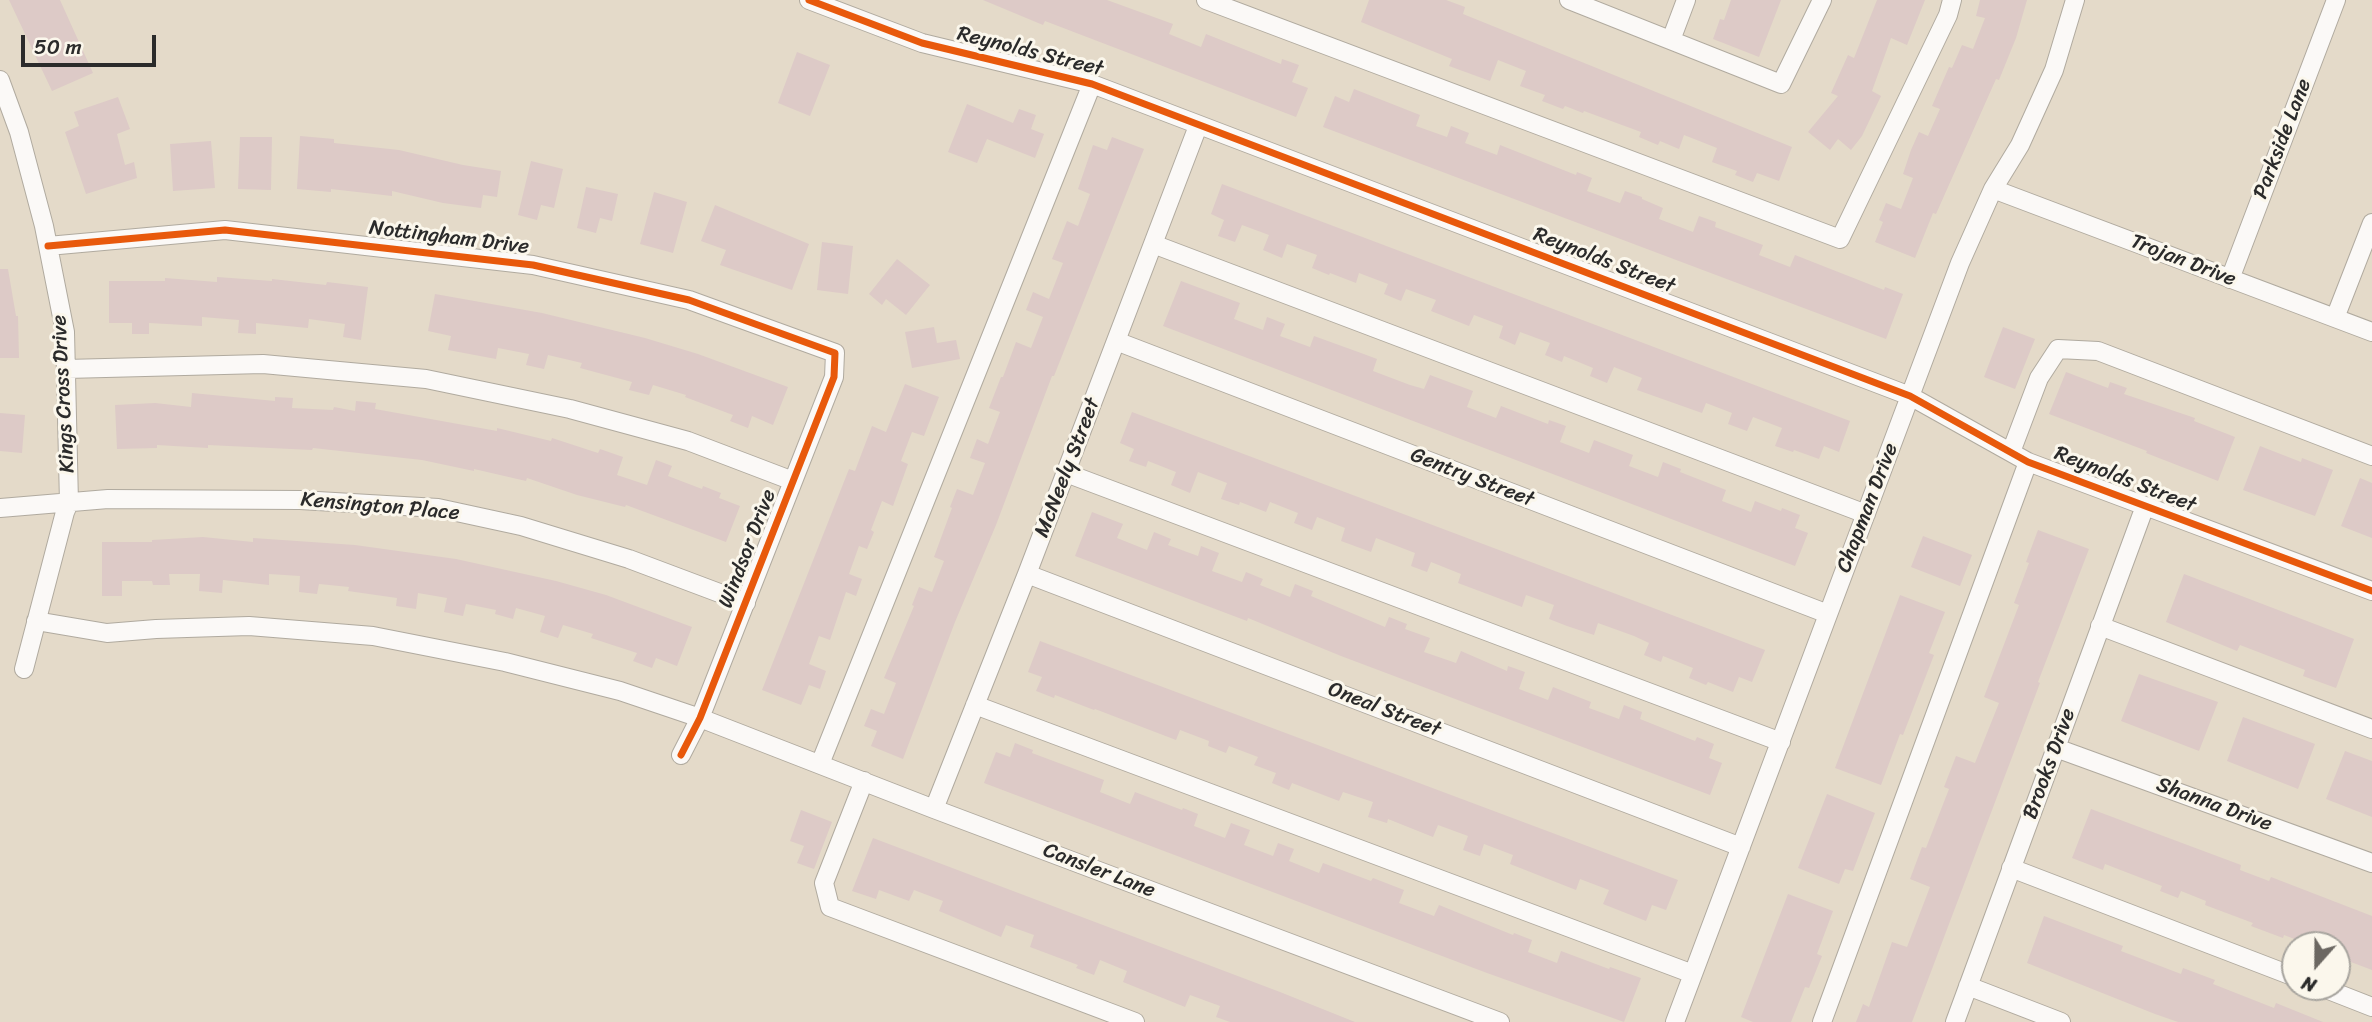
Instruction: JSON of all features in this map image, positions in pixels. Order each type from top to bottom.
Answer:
[{"type":"street","name":"Reynolds Street","points":[[809,0],[922,43],[1092,84],[1910,396],[2028,462],[2372,591]]},
{"type":"street","points":[[1206,0],[1840,239],[1942,27],[1952,0]]},
{"type":"street","points":[[1569,0],[1781,84],[1822,0]]},
{"type":"street","points":[[1671,40],[1686,0]]},
{"type":"street","name":"Chapman Drive","points":[[1675,1022],[1960,263],[1993,189],[2020,145],[2054,71],[2075,0]]},
{"type":"street","name":"Parkside Lane","points":[[2230,279],[2336,0]]},
{"type":"street","name":"Kings Cross Drive","points":[[0,80],[19,132],[48,246],[65,332],[69,503],[24,669]]},
{"type":"street","points":[[820,764],[1092,84]]},
{"type":"street","name":"McNeely Street","points":[[934,809],[1198,126]]},
{"type":"street","name":"Trojan Drive","points":[[1993,189],[2372,332]]},
{"type":"street","points":[[2335,318],[2372,223]]},
{"type":"street","name":"Nottingham Drive","points":[[48,246],[225,230],[533,265],[689,300],[835,353]]},
{"type":"street","points":[[1153,244],[1866,514]]},
{"type":"street","name":"Gentry Street","points":[[1116,341],[1829,614]]},
{"type":"street","points":[[2011,452],[2039,378],[2058,349],[2098,351],[2372,456]]},
{"type":"street","name":"Windsor Drive","points":[[681,755],[700,718],[834,377],[835,353]]},
{"type":"street","points":[[66,369],[263,364],[426,379],[570,409],[688,441],[793,481]]},
{"type":"street","points":[[1822,1022],[2028,462]]},
{"type":"street","points":[[1066,472],[1781,742]]},
{"type":"street","name":"Kensington Place","points":[[0,508],[108,499],[300,500],[438,508],[521,526],[629,559],[746,603]]},
{"type":"street","name":"Brooks Drive","points":[[1955,1022],[2145,506]]},
{"type":"street","name":"Oneal Street","points":[[1027,574],[1741,846]]},
{"type":"street","name":"Cansler Lane","points":[[36,621],[107,633],[248,626],[373,636],[505,662],[620,691],[700,718],[1500,1022]]},
{"type":"street","points":[[2101,626],[2372,729]]},
{"type":"street","points":[[975,705],[1693,974]]},
{"type":"street","name":"Shanna Drive","points":[[2056,748],[2372,863]]},
{"type":"street","points":[[864,781],[824,883],[830,907],[1135,1022]]},
{"type":"street","points":[[2011,868],[2281,972]]},
{"type":"street","points":[[1968,986],[2061,1022]]},
{"type":"street","points":[[2351,999],[2372,1007]]},
{"type":"building","points":[[9,0],[60,0],[93,73],[52,91]]},
{"type":"building","points":[[983,0],[1107,0],[1173,24],[1169,34],[1201,47],[1206,34],[1281,64],[1282,59],[1299,65],[1292,82],[1308,88],[1296,117],[1045,21],[1043,25]]},
{"type":"building","points":[[1369,0],[1446,0],[1465,7],[1463,14],[1792,147],[1779,181],[1757,173],[1753,182],[1735,175],[1737,171],[1712,162],[1717,148],[1684,135],[1679,149],[1660,141],[1658,145],[1639,137],[1641,132],[1584,111],[1583,113],[1565,106],[1563,109],[1542,101],[1545,95],[1520,86],[1526,71],[1498,60],[1490,81],[1449,66],[1452,59],[1361,22]]},
{"type":"building","points":[[1731,0],[1781,0],[1759,57],[1713,39]]},
{"type":"building","points":[[1877,0],[1925,0],[1907,45],[1891,38],[1872,91],[1881,96],[1862,136],[1851,150],[1838,139],[1830,150],[1808,132],[1838,96],[1831,93],[1848,55],[1854,58]]},
{"type":"building","points":[[1980,0],[2027,0],[2016,38],[1999,80],[1996,79],[1936,214],[1933,213],[1915,258],[1875,242],[1883,222],[1879,220],[1886,203],[1901,209],[1913,178],[1903,174],[1911,150],[1919,132],[1928,136],[1940,109],[1932,106],[1962,45],[1973,49],[1985,18],[1976,16]]},
{"type":"building","points":[[797,52],[830,65],[810,116],[778,103]]},
{"type":"building","points":[[1354,89],[1420,115],[1416,126],[1447,137],[1451,126],[1469,133],[1465,143],[1497,155],[1500,145],[1576,175],[1577,172],[1592,178],[1587,191],[1620,203],[1625,191],[1642,197],[1663,208],[1659,219],[1693,232],[1699,216],[1716,222],[1715,227],[1763,245],[1759,255],[1790,267],[1795,255],[1884,290],[1885,287],[1903,294],[1886,339],[1323,127],[1335,96],[1349,102]]},
{"type":"building","points":[[118,97],[130,129],[117,134],[125,165],[134,162],[137,178],[86,194],[65,132],[79,126],[74,112]]},
{"type":"building","points":[[967,104],[1013,123],[1019,109],[1036,115],[1031,129],[1044,134],[1035,158],[987,139],[977,163],[948,152]]},
{"type":"building","points":[[300,136],[334,139],[334,143],[399,150],[501,171],[497,197],[483,195],[481,208],[443,203],[392,191],[392,196],[331,189],[331,192],[297,189]]},
{"type":"building","points":[[240,137],[272,137],[271,190],[238,189]]},
{"type":"building","points":[[1112,137],[1144,149],[1052,376],[903,759],[871,746],[877,731],[864,726],[871,709],[884,714],[896,683],[884,678],[914,606],[912,605],[919,587],[932,592],[944,561],[934,557],[957,489],[973,495],[985,463],[970,458],[977,439],[988,444],[1000,412],[989,408],[1016,342],[1031,348],[1043,317],[1026,310],[1033,292],[1049,299],[1063,263],[1052,259],[1067,221],[1078,226],[1090,194],[1078,189],[1093,145],[1107,150]]},
{"type":"building","points":[[211,141],[215,188],[173,191],[170,144]]},
{"type":"building","points":[[531,161],[563,169],[554,208],[541,205],[537,220],[518,215]]},
{"type":"building","points":[[1222,184],[1850,421],[1839,452],[1824,446],[1819,459],[1775,446],[1782,428],[1753,417],[1747,431],[1728,424],[1732,413],[1706,403],[1702,413],[1637,390],[1642,378],[1614,367],[1607,383],[1590,376],[1593,368],[1564,356],[1562,362],[1545,355],[1550,343],[1520,332],[1515,345],[1499,338],[1503,326],[1474,315],[1469,326],[1431,311],[1436,300],[1406,289],[1401,301],[1384,294],[1388,284],[1359,273],[1356,283],[1330,273],[1329,275],[1312,268],[1317,255],[1287,244],[1282,258],[1263,250],[1269,235],[1242,225],[1235,242],[1218,236],[1224,220],[1211,214]]},
{"type":"building","points":[[586,187],[618,194],[612,221],[600,218],[596,233],[577,228]]},
{"type":"building","points":[[654,192],[687,202],[673,253],[640,244]]},
{"type":"building","points":[[715,205],[809,244],[792,290],[720,265],[726,250],[701,241]]},
{"type":"building","points":[[822,242],[853,246],[848,294],[817,290]]},
{"type":"building","points":[[897,259],[930,285],[906,315],[886,299],[882,305],[869,294]]},
{"type":"building","points":[[0,269],[8,269],[18,316],[19,358],[0,358]]},
{"type":"building","points":[[217,277],[326,285],[327,282],[368,287],[361,340],[343,337],[345,324],[309,319],[308,328],[256,323],[256,334],[238,333],[239,320],[202,317],[202,326],[149,323],[149,334],[132,334],[132,323],[109,323],[109,281],[165,281],[165,278],[217,282]]},
{"type":"building","points":[[1181,281],[1240,303],[1234,319],[1263,330],[1267,317],[1285,324],[1280,336],[1310,347],[1314,336],[1377,359],[1373,371],[1410,385],[1424,389],[1430,375],[1473,391],[1467,407],[1496,418],[1501,406],[1548,424],[1549,420],[1566,426],[1560,442],[1589,453],[1594,440],[1633,455],[1629,466],[1658,477],[1663,462],[1681,469],[1680,472],[1726,490],[1722,501],[1751,512],[1755,501],[1800,515],[1795,528],[1808,533],[1795,566],[1163,326]]},
{"type":"building","points":[[435,294],[542,313],[645,338],[788,387],[773,425],[752,416],[748,428],[730,421],[733,415],[685,397],[686,395],[653,385],[649,395],[629,390],[632,382],[580,368],[582,363],[548,355],[544,369],[526,365],[529,354],[498,348],[496,359],[448,350],[451,336],[428,331]]},
{"type":"building","points":[[934,327],[937,343],[956,340],[960,359],[912,368],[905,332]]},
{"type":"building","points":[[2003,327],[2035,339],[2015,389],[1984,377]]},
{"type":"building","points":[[2066,372],[2108,388],[2110,382],[2127,388],[2124,394],[2195,418],[2194,421],[2235,437],[2218,481],[2049,414]]},
{"type":"building","points":[[905,384],[939,397],[924,436],[912,432],[901,461],[908,464],[893,506],[882,501],[867,549],[859,546],[849,574],[862,579],[856,596],[846,592],[830,640],[819,636],[809,664],[826,671],[820,689],[809,685],[801,705],[762,690],[849,469],[855,471],[872,426],[886,432]]},
{"type":"building","points":[[192,393],[275,401],[275,397],[293,398],[292,408],[333,410],[334,407],[355,411],[356,401],[376,403],[375,409],[497,431],[497,428],[551,441],[552,438],[598,453],[600,449],[623,457],[617,475],[647,485],[656,460],[672,466],[668,476],[721,493],[719,498],[740,506],[726,542],[626,505],[625,507],[577,495],[527,478],[526,481],[422,460],[313,448],[157,445],[157,448],[117,449],[115,405],[155,403],[191,407]]},
{"type":"building","points":[[1132,412],[1765,650],[1752,682],[1739,677],[1733,692],[1708,682],[1706,685],[1689,678],[1693,668],[1663,656],[1661,662],[1644,655],[1649,643],[1634,636],[1598,623],[1594,635],[1567,626],[1549,619],[1554,605],[1526,595],[1522,607],[1458,583],[1461,574],[1431,562],[1427,572],[1411,566],[1415,553],[1376,538],[1371,552],[1341,541],[1345,528],[1317,517],[1312,530],[1294,523],[1298,513],[1270,502],[1266,512],[1240,502],[1239,505],[1221,499],[1227,483],[1198,472],[1190,493],[1171,485],[1176,472],[1148,461],[1146,467],[1129,461],[1134,449],[1120,443]]},
{"type":"building","points":[[0,413],[25,415],[22,453],[0,451]]},
{"type":"building","points":[[2260,446],[2301,462],[2302,458],[2333,470],[2315,516],[2243,490]]},
{"type":"building","points":[[2360,478],[2372,483],[2372,538],[2341,526]]},
{"type":"building","points":[[1092,512],[1123,524],[1117,538],[1147,550],[1154,532],[1171,539],[1168,545],[1198,556],[1201,546],[1219,553],[1212,571],[1242,582],[1246,572],[1263,579],[1260,585],[1290,597],[1295,584],[1313,591],[1311,596],[1385,627],[1389,617],[1407,624],[1405,629],[1430,638],[1424,652],[1456,663],[1461,651],[1507,671],[1508,666],[1525,672],[1519,689],[1548,700],[1553,687],[1591,702],[1589,708],[1619,719],[1624,705],[1642,712],[1640,719],[1695,741],[1697,737],[1714,744],[1709,758],[1722,763],[1710,795],[1341,656],[1248,618],[1247,621],[1075,556]]},
{"type":"building","points":[[2038,530],[2089,549],[2038,682],[2040,683],[1912,1022],[1856,1022],[1863,1004],[1869,1007],[1892,942],[1907,947],[1930,887],[1910,879],[1922,847],[1926,848],[1949,789],[1944,787],[1956,756],[1975,763],[1999,703],[1984,697],[2019,605],[2014,603]]},
{"type":"building","points":[[1923,536],[1972,555],[1960,586],[1911,567]]},
{"type":"building","points":[[203,537],[253,542],[253,538],[355,545],[456,559],[606,595],[692,627],[677,666],[656,658],[652,668],[633,661],[637,653],[591,638],[593,634],[563,625],[558,638],[540,632],[545,616],[516,608],[513,619],[495,614],[496,610],[466,604],[463,616],[444,612],[447,598],[418,593],[416,609],[396,606],[397,598],[348,591],[349,587],[319,584],[317,594],[299,592],[300,576],[269,574],[269,585],[223,580],[222,593],[199,591],[200,574],[169,574],[170,585],[153,585],[152,581],[122,581],[122,596],[102,596],[102,542],[152,542]]},
{"type":"building","points":[[2184,574],[2354,639],[2336,688],[2303,676],[2305,670],[2240,645],[2237,651],[2166,622]]},
{"type":"building","points":[[1900,595],[1945,612],[1929,653],[1934,655],[1881,785],[1835,768]]},
{"type":"building","points":[[1040,641],[1678,880],[1666,910],[1652,905],[1646,921],[1603,904],[1609,890],[1580,879],[1576,890],[1510,864],[1513,855],[1484,844],[1480,856],[1463,850],[1468,836],[1438,825],[1433,837],[1388,819],[1387,823],[1368,817],[1373,802],[1343,792],[1339,801],[1292,783],[1289,790],[1272,783],[1276,773],[1254,765],[1258,757],[1229,746],[1226,753],[1208,746],[1209,741],[1180,730],[1176,740],[1055,695],[1054,698],[1036,691],[1042,677],[1028,672]]},
{"type":"building","points":[[2139,674],[2218,702],[2199,751],[2121,721]]},
{"type":"building","points":[[2243,717],[2315,744],[2298,789],[2227,761]]},
{"type":"building","points":[[1015,743],[1033,750],[1032,753],[1104,780],[1100,792],[1130,804],[1135,792],[1182,810],[1183,808],[1198,814],[1194,826],[1225,838],[1231,823],[1250,830],[1244,845],[1273,856],[1278,843],[1294,849],[1289,861],[1319,873],[1323,863],[1371,881],[1373,878],[1404,890],[1399,903],[1434,916],[1439,905],[1513,935],[1514,933],[1532,940],[1528,952],[1557,963],[1561,951],[1641,978],[1624,1022],[984,783],[996,752],[1010,757]]},
{"type":"building","points":[[2345,751],[2372,761],[2372,817],[2326,799]]},
{"type":"building","points":[[1827,794],[1875,813],[1853,871],[1845,869],[1839,884],[1798,868]]},
{"type":"building","points":[[2091,809],[2241,865],[2240,870],[2269,881],[2271,877],[2372,916],[2372,970],[2351,962],[2351,931],[2281,931],[2281,937],[2251,926],[2253,923],[2205,905],[2206,901],[2181,891],[2178,898],[2160,891],[2162,886],[2105,864],[2103,870],[2072,858]]},
{"type":"building","points":[[801,810],[832,822],[814,869],[797,863],[804,846],[790,841]]},
{"type":"building","points":[[873,838],[1355,1022],[1230,1022],[1216,1017],[1220,1006],[1190,995],[1185,1007],[1123,982],[1127,971],[1100,960],[1094,975],[1076,968],[1078,965],[1030,947],[1034,935],[1006,925],[1001,937],[939,911],[943,901],[914,890],[909,901],[879,890],[876,899],[852,891]]},
{"type":"building","points":[[1788,894],[1833,911],[1817,954],[1822,956],[1809,988],[1805,987],[1791,1022],[1753,1022],[1741,1017]]},
{"type":"building","points":[[2044,916],[2123,946],[2121,951],[2181,974],[2183,968],[2215,980],[2213,984],[2274,1008],[2276,1003],[2323,1022],[2178,1022],[2155,1014],[2027,963]]},
{"type":"cycle path","points":[[809,0],[922,43],[1092,84],[1910,396],[2028,462],[2372,591]]},
{"type":"cycle path","points":[[48,246],[225,230],[533,265],[689,300],[835,353],[834,377],[700,718],[681,755]]}]
